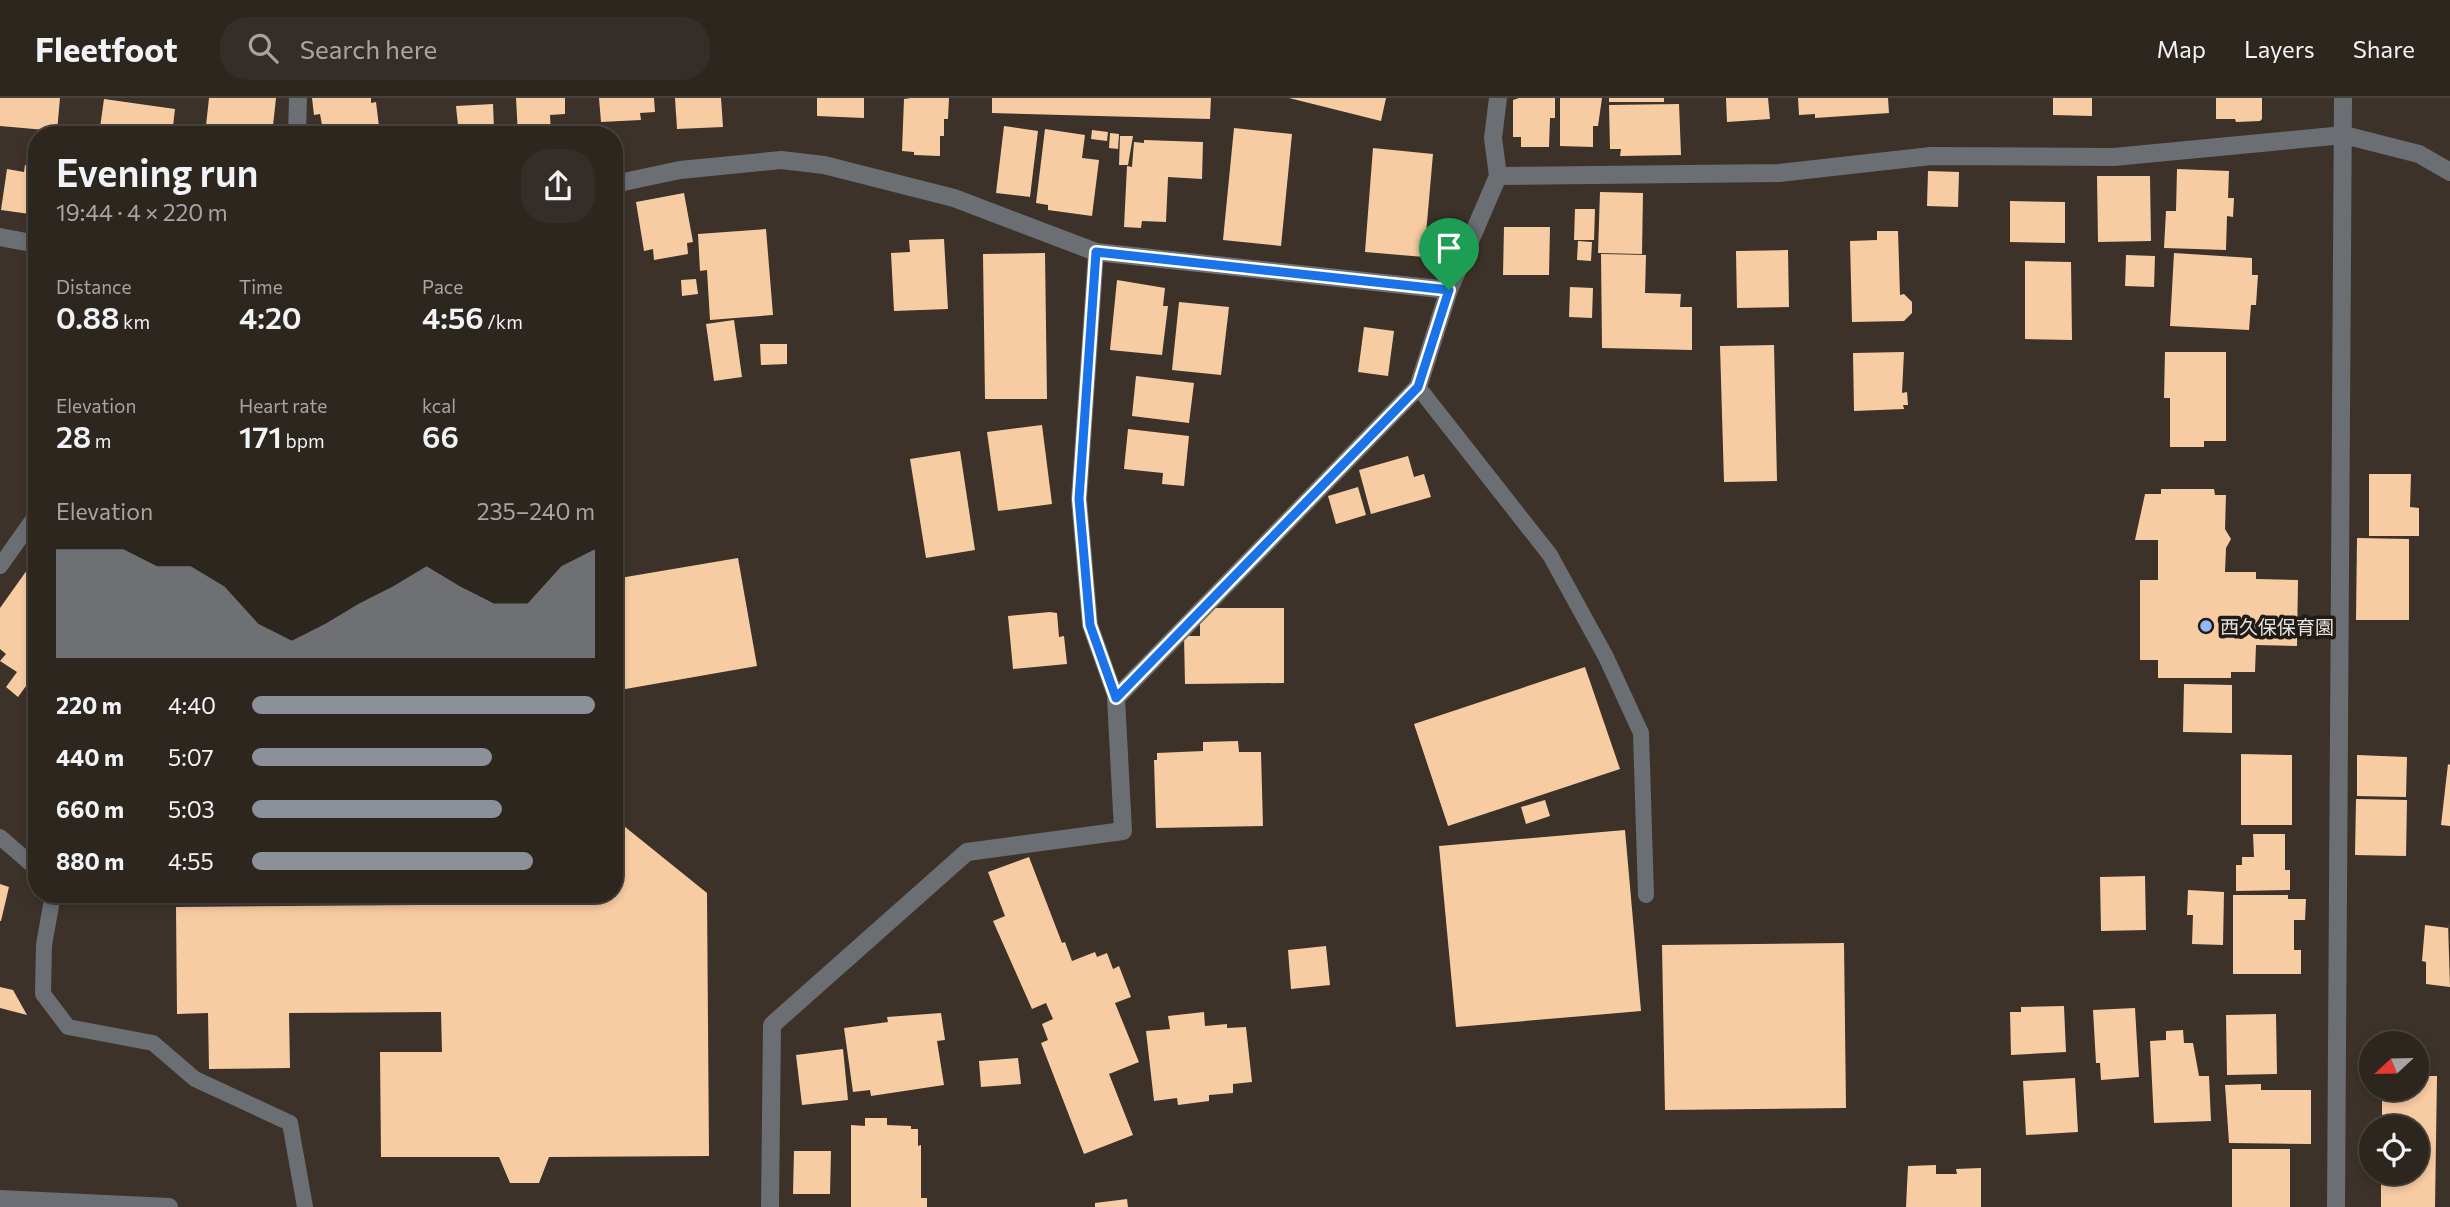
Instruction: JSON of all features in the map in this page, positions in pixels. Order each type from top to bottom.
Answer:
[{"type":"street","points":[[297,126],[298,98]]},
{"type":"street","points":[[770,1207],[772,1026],[967,852],[1123,831],[1116,698],[1418,387],[1449,290],[1498,176],[1493,138],[1498,98]]},
{"type":"street","points":[[2336,1207],[2343,98]]},
{"type":"street","points":[[1498,176],[1779,173],[1931,156],[2113,157],[2344,135],[2419,154],[2450,172]]},
{"type":"street","points":[[623,182],[680,170],[781,160],[824,165],[954,198],[1096,252],[1449,290]]},
{"type":"street","points":[[0,237],[28,242]]},
{"type":"street","points":[[0,1199],[169,1207]]},
{"type":"lane","points":[[1096,252],[1079,499],[1090,625],[1116,698]]},
{"type":"lane","points":[[1418,387],[1550,555],[1606,657],[1641,733],[1646,895]]},
{"type":"lane","points":[[0,566],[28,527]]},
{"type":"lane","points":[[0,837],[28,861]]},
{"type":"lane","points":[[51,903],[44,945],[43,994],[68,1027],[153,1044],[195,1079],[290,1123],[305,1207]]},
{"type":"building","points":[[0,98],[60,98],[57,126],[28,126],[28,128],[0,126]]},
{"type":"building","points":[[209,98],[276,98],[273,126],[206,126]]},
{"type":"building","points":[[312,98],[371,98],[371,103],[376,102],[379,126],[327,126],[322,125],[320,114],[314,115]]},
{"type":"building","points":[[516,98],[565,98],[565,114],[550,115],[551,126],[518,126]]},
{"type":"building","points":[[599,98],[654,98],[655,112],[640,113],[641,120],[601,122]]},
{"type":"building","points":[[675,98],[721,98],[723,127],[677,129]]},
{"type":"building","points":[[817,98],[864,98],[864,118],[817,116]]},
{"type":"building","points":[[949,98],[948,119],[944,119],[944,136],[940,136],[940,156],[914,155],[914,152],[902,151],[904,99]]},
{"type":"building","points":[[992,98],[1211,98],[1210,119],[992,113]]},
{"type":"building","points":[[1289,98],[1386,98],[1381,121]]},
{"type":"building","points":[[1555,98],[1555,118],[1550,118],[1549,147],[1521,147],[1521,137],[1513,137],[1513,100]]},
{"type":"building","points":[[1560,98],[1602,98],[1598,126],[1593,126],[1593,147],[1560,146]]},
{"type":"building","points":[[1609,98],[1664,98],[1664,102],[1609,102]]},
{"type":"building","points":[[1726,98],[1768,98],[1770,119],[1727,122]]},
{"type":"building","points":[[1798,98],[1888,98],[1889,113],[1815,118],[1815,114],[1799,115]]},
{"type":"building","points":[[2053,98],[2092,98],[2092,116],[2053,115]]},
{"type":"building","points":[[2216,98],[2262,98],[2262,119],[2236,122],[2235,119],[2216,119]]},
{"type":"building","points":[[104,99],[175,109],[173,126],[100,126]]},
{"type":"building","points":[[493,104],[494,126],[458,126],[456,106]]},
{"type":"building","points":[[1679,104],[1681,155],[1620,156],[1621,149],[1610,149],[1609,105]]},
{"type":"building","points":[[1004,126],[1038,131],[1030,197],[996,193]]},
{"type":"building","points":[[1234,128],[1292,134],[1281,246],[1223,240]]},
{"type":"building","points":[[1045,129],[1085,135],[1082,158],[1099,160],[1092,216],[1048,210],[1048,205],[1036,203]]},
{"type":"building","points":[[1092,130],[1108,132],[1107,141],[1091,139]]},
{"type":"building","points":[[1110,133],[1119,134],[1118,149],[1109,148]]},
{"type":"building","points":[[1120,136],[1133,136],[1128,165],[1119,165]]},
{"type":"building","points":[[1144,140],[1203,142],[1202,179],[1168,177],[1166,222],[1142,221],[1141,228],[1124,227],[1127,166],[1132,167],[1134,142],[1144,143]]},
{"type":"building","points":[[1373,148],[1433,154],[1424,257],[1365,252]]},
{"type":"building","points":[[25,165],[28,166],[28,214],[1,210],[7,169],[24,172]]},
{"type":"building","points":[[2177,169],[2229,171],[2228,198],[2234,198],[2233,217],[2227,216],[2226,250],[2164,248],[2166,211],[2176,211]]},
{"type":"building","points":[[1928,171],[1959,172],[1958,207],[1927,206]]},
{"type":"building","points":[[2097,176],[2150,176],[2151,241],[2098,242]]},
{"type":"building","points":[[1600,192],[1643,193],[1642,254],[1598,253]]},
{"type":"building","points":[[684,193],[693,242],[687,243],[688,254],[654,260],[653,249],[644,251],[636,202]]},
{"type":"building","points":[[2010,201],[2065,202],[2065,243],[2010,242]]},
{"type":"building","points":[[1575,209],[1595,209],[1594,240],[1574,240]]},
{"type":"building","points":[[1504,227],[1550,227],[1549,275],[1503,275]]},
{"type":"building","points":[[766,229],[773,315],[710,320],[707,270],[700,271],[698,234]]},
{"type":"building","points":[[1877,231],[1898,231],[1900,295],[1904,294],[1912,302],[1912,313],[1904,321],[1852,322],[1850,241],[1877,240]]},
{"type":"building","points":[[944,239],[948,309],[894,311],[891,253],[910,252],[909,240]]},
{"type":"building","points":[[1578,241],[1592,242],[1591,261],[1577,260]]},
{"type":"building","points":[[1788,250],[1789,307],[1737,308],[1736,251]]},
{"type":"building","points":[[1045,253],[1047,399],[985,399],[983,254]]},
{"type":"building","points":[[2174,253],[2252,258],[2252,275],[2258,275],[2256,305],[2251,305],[2249,330],[2170,326]]},
{"type":"building","points":[[1601,254],[1646,255],[1645,293],[1681,294],[1680,307],[1692,307],[1692,350],[1602,348]]},
{"type":"building","points":[[2126,255],[2155,256],[2154,287],[2125,286]]},
{"type":"building","points":[[2025,261],[2071,262],[2072,340],[2025,339]]},
{"type":"building","points":[[696,279],[698,294],[682,296],[681,280]]},
{"type":"building","points":[[1117,280],[1165,288],[1163,306],[1168,306],[1162,355],[1110,350]]},
{"type":"building","points":[[1570,287],[1593,288],[1592,318],[1569,317]]},
{"type":"building","points":[[1179,302],[1229,307],[1221,375],[1172,370]]},
{"type":"building","points":[[734,320],[742,377],[714,381],[706,324]]},
{"type":"building","points":[[1364,327],[1394,331],[1388,376],[1358,372]]},
{"type":"building","points":[[760,344],[787,344],[787,364],[761,365]]},
{"type":"building","points":[[1774,345],[1777,481],[1724,482],[1720,346]]},
{"type":"building","points":[[1904,352],[1902,393],[1907,392],[1908,405],[1903,405],[1904,409],[1854,411],[1853,353]]},
{"type":"building","points":[[2165,352],[2226,352],[2226,441],[2204,441],[2204,447],[2170,447],[2170,398],[2164,398]]},
{"type":"building","points":[[1136,376],[1194,383],[1189,423],[1132,416]]},
{"type":"building","points":[[1042,425],[1052,504],[998,511],[987,432]]},
{"type":"building","points":[[1128,429],[1189,436],[1184,486],[1162,484],[1163,473],[1124,469]]},
{"type":"building","points":[[960,451],[975,550],[926,558],[910,459]]},
{"type":"building","points":[[1408,456],[1414,477],[1424,474],[1431,497],[1371,514],[1359,470]]},
{"type":"building","points":[[2369,474],[2411,474],[2410,507],[2419,508],[2419,536],[2369,536]]},
{"type":"building","points":[[1358,487],[1366,515],[1336,524],[1328,496]]},
{"type":"building","points":[[2161,489],[2214,489],[2215,495],[2226,495],[2225,529],[2231,539],[2226,548],[2225,572],[2256,572],[2256,579],[2298,580],[2297,646],[2256,645],[2255,672],[2231,672],[2231,678],[2158,678],[2158,660],[2140,660],[2140,580],[2158,580],[2158,540],[2135,540],[2145,494],[2161,494]]},
{"type":"building","points":[[2357,538],[2409,539],[2409,620],[2356,620]]},
{"type":"building","points":[[738,558],[757,666],[623,689],[623,577]]},
{"type":"building","points":[[28,569],[28,683],[18,697],[6,687],[17,672],[0,661],[6,654],[0,649],[0,608]]},
{"type":"building","points":[[1206,608],[1284,608],[1284,683],[1185,684],[1184,636],[1200,636],[1200,615]]},
{"type":"building","points":[[1057,613],[1059,637],[1064,636],[1067,664],[1013,669],[1008,616]]},
{"type":"building","points":[[1585,667],[1620,769],[1448,826],[1414,724]]},
{"type":"building","points":[[2184,684],[2232,685],[2232,733],[2183,732]]},
{"type":"building","points":[[1238,741],[1239,752],[1261,752],[1263,826],[1156,828],[1154,760],[1157,760],[1157,753],[1203,751],[1203,742]]},
{"type":"building","points":[[2241,754],[2292,755],[2292,825],[2241,825]]},
{"type":"building","points":[[2357,755],[2407,757],[2406,797],[2357,796]]},
{"type":"building","points":[[2448,764],[2450,765],[2450,826],[2441,825]]},
{"type":"building","points":[[2356,799],[2407,800],[2406,856],[2355,855]]},
{"type":"building","points":[[1545,800],[1550,816],[1526,824],[1521,807]]},
{"type":"building","points":[[623,825],[707,893],[709,1156],[549,1157],[539,1183],[510,1183],[499,1157],[381,1157],[380,1052],[442,1052],[441,1012],[289,1013],[290,1068],[209,1069],[208,1013],[177,1014],[176,907],[623,903]]},
{"type":"building","points":[[1625,830],[1641,1011],[1456,1027],[1439,846]]},
{"type":"building","points":[[2253,834],[2285,834],[2285,870],[2290,870],[2290,890],[2236,891],[2236,865],[2242,865],[2242,857],[2254,857]]},
{"type":"building","points":[[1029,857],[1062,943],[1065,942],[1072,961],[1095,952],[1097,957],[1107,953],[1113,969],[1119,966],[1131,997],[1115,1003],[1139,1062],[1109,1074],[1133,1135],[1084,1154],[1041,1043],[1048,1040],[1042,1024],[1053,1019],[1046,1003],[1032,1009],[993,921],[1005,916],[988,872]]},
{"type":"building","points":[[2145,876],[2146,930],[2101,931],[2100,877]]},
{"type":"building","points":[[0,884],[9,887],[1,921],[0,921]]},
{"type":"building","points":[[2188,890],[2224,892],[2223,945],[2192,944],[2193,915],[2187,915]]},
{"type":"building","points":[[2233,895],[2288,895],[2288,899],[2306,899],[2305,920],[2294,920],[2294,950],[2301,950],[2301,974],[2233,974]]},
{"type":"building","points":[[2448,923],[2450,987],[2426,984],[2426,962],[2422,961],[2425,925],[2448,928]]},
{"type":"building","points":[[1844,943],[1846,1108],[1665,1110],[1662,945]]},
{"type":"building","points":[[1326,946],[1330,985],[1291,989],[1288,950]]},
{"type":"building","points":[[0,987],[13,990],[27,1015],[0,1008]]},
{"type":"building","points":[[2064,1006],[2066,1052],[2011,1055],[2010,1012],[2021,1012],[2021,1007]]},
{"type":"building","points":[[2135,1008],[2139,1077],[2101,1080],[2100,1063],[2096,1063],[2093,1010]]},
{"type":"building","points":[[1204,1012],[1205,1026],[1227,1024],[1227,1028],[1246,1027],[1252,1082],[1233,1084],[1233,1093],[1209,1095],[1209,1101],[1178,1105],[1177,1098],[1154,1101],[1146,1031],[1170,1029],[1168,1016]]},
{"type":"building","points":[[941,1013],[945,1040],[937,1041],[944,1085],[871,1096],[870,1090],[853,1092],[844,1028],[888,1022],[887,1017]]},
{"type":"building","points":[[2276,1014],[2277,1074],[2227,1075],[2226,1015]]},
{"type":"building","points":[[2183,1030],[2184,1043],[2193,1043],[2199,1076],[2209,1076],[2211,1121],[2154,1123],[2150,1041],[2166,1040],[2166,1031]]},
{"type":"building","points":[[843,1049],[848,1100],[802,1105],[796,1055]]},
{"type":"building","points":[[1018,1058],[1021,1084],[981,1087],[979,1061]]},
{"type":"building","points":[[2429,1076],[2437,1076],[2435,1207],[2381,1207],[2381,1185],[2429,1185],[2429,1115],[2382,1115],[2382,1101],[2429,1101]]},
{"type":"building","points":[[2075,1078],[2078,1132],[2026,1135],[2023,1081]]},
{"type":"building","points":[[2261,1084],[2261,1090],[2311,1090],[2311,1144],[2229,1143],[2225,1085]]},
{"type":"building","points":[[865,1118],[887,1118],[887,1125],[918,1129],[918,1146],[921,1145],[921,1198],[927,1198],[927,1207],[851,1207],[851,1125],[865,1126]]},
{"type":"building","points":[[2232,1149],[2290,1149],[2290,1207],[2232,1207]]},
{"type":"building","points":[[794,1151],[831,1151],[830,1194],[793,1194]]},
{"type":"building","points":[[1936,1165],[1936,1174],[1957,1174],[1956,1169],[1981,1168],[1981,1207],[1906,1207],[1908,1166]]},
{"type":"building","points":[[1127,1199],[1128,1207],[1095,1207],[1095,1203]]},
{"type":"place","name":"西久保保育園","points":[[2206,626]]},
{"type":"route","points":[[1096,252],[1449,290],[1418,387],[1116,698],[1090,625],[1079,499],[1096,252]]}]
